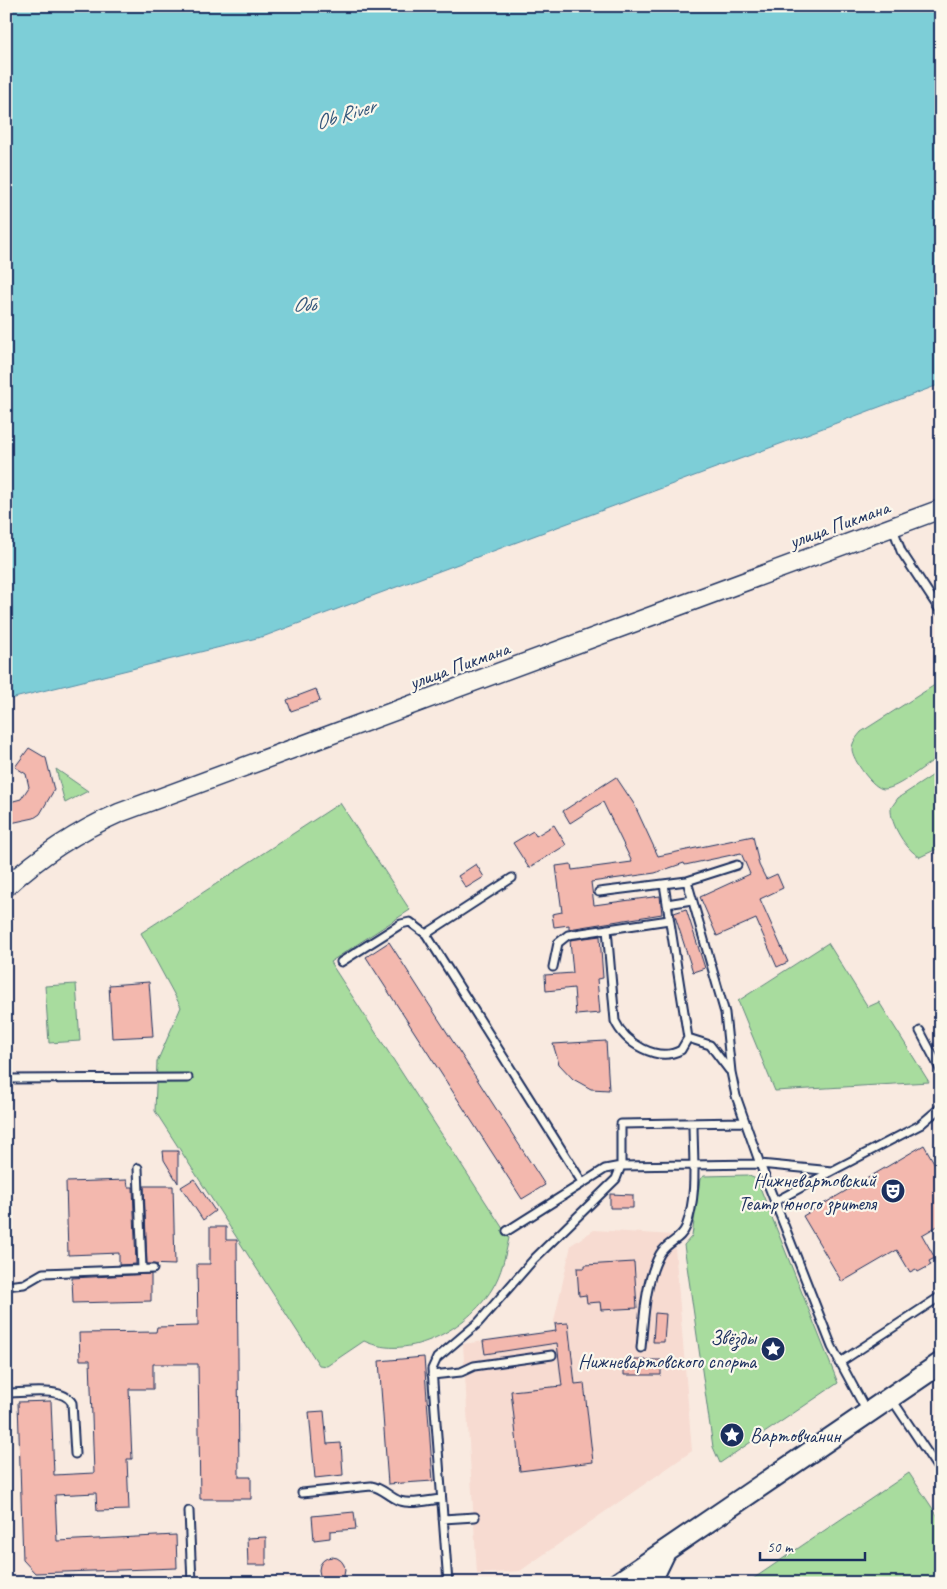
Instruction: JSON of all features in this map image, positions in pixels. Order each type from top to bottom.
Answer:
[{"type":"main road","points":[[618,1583],[941,1363]]},
{"type":"main road","points":[[650,1583],[659,1562],[672,1545]]},
{"type":"street","name":"улица Пикмана","points":[[6,887],[51,849],[78,833],[119,813],[941,509]]},
{"type":"lane","points":[[892,527],[901,551],[941,612]]},
{"type":"lane","points":[[599,892],[687,881],[737,865]]},
{"type":"lane","points":[[426,934],[512,878]]},
{"type":"lane","points":[[687,881],[725,1013],[731,1072],[744,1122],[839,1363],[868,1412]]},
{"type":"lane","points":[[607,929],[615,1021],[622,1034],[650,1052],[666,1055],[681,1050],[688,1038],[664,884]]},
{"type":"lane","points":[[667,904],[692,900]]},
{"type":"lane","points":[[553,967],[558,943],[568,935],[669,920]]},
{"type":"lane","points":[[341,962],[401,924],[410,922],[426,934],[582,1182]]},
{"type":"lane","points":[[920,1030],[941,1071]]},
{"type":"lane","points":[[688,1038],[710,1045],[731,1072]]},
{"type":"lane","points":[[6,1079],[188,1078]]},
{"type":"lane","points":[[776,1201],[920,1125],[941,1107]]},
{"type":"lane","points":[[448,1583],[432,1376],[432,1369],[436,1358],[488,1314],[534,1260],[618,1175],[621,1166],[621,1124],[744,1122]]},
{"type":"lane","points":[[640,1348],[644,1310],[658,1258],[666,1246],[681,1236],[687,1225],[694,1165],[693,1124]]},
{"type":"lane","points":[[507,1231],[582,1182],[605,1169],[621,1166],[760,1164],[832,1171]]},
{"type":"lane","points":[[138,1168],[142,1269]]},
{"type":"lane","points":[[6,1286],[24,1284],[42,1273],[153,1269]]},
{"type":"lane","points":[[839,1363],[941,1296]]},
{"type":"lane","points":[[432,1376],[461,1372],[474,1366],[552,1355]]},
{"type":"lane","points":[[6,1393],[58,1392],[69,1398],[72,1403],[74,1454]]},
{"type":"lane","points":[[890,1397],[941,1473]]},
{"type":"lane","points":[[302,1493],[371,1486],[377,1487],[398,1500],[406,1502],[442,1500]]},
{"type":"lane","points":[[189,1511],[192,1583]]},
{"type":"lane","points":[[443,1519],[476,1517]]},
{"type":"shaded area","points":[[594,1230],[674,1235],[692,1451],[520,1571],[477,1574],[463,1344],[556,1331],[554,1321],[571,1245]]},
{"type":"green space","points":[[941,681],[941,755],[897,785],[884,789],[879,788],[864,773],[855,759],[852,749],[855,740],[861,732]]},
{"type":"green space","points":[[56,769],[88,791],[65,803]]},
{"type":"green space","points":[[941,770],[941,847],[920,857],[904,843],[893,821],[891,808],[898,798]]},
{"type":"green space","points":[[340,803],[410,910],[330,962],[509,1238],[501,1271],[492,1289],[468,1317],[453,1328],[436,1338],[400,1347],[381,1346],[364,1341],[327,1366],[319,1365],[155,1111],[157,1062],[181,1007],[141,933]]},
{"type":"green space","points":[[828,943],[868,1007],[879,1002],[929,1082],[775,1091],[738,1001]]},
{"type":"green space","points":[[76,984],[80,1041],[49,1043],[45,986]]},
{"type":"green space","points":[[747,1175],[756,1179],[759,1185],[838,1383],[720,1463],[713,1447],[684,1245],[692,1236],[700,1179],[704,1176]]},
{"type":"green space","points":[[909,1473],[941,1521],[941,1583],[747,1583]]},
{"type":"water","name":"Обь","points":[[6,6],[941,6],[941,384],[265,636],[6,700]]},
{"type":"building","points":[[316,689],[320,701],[291,711],[287,700]]},
{"type":"building","points":[[29,748],[46,758],[54,790],[40,814],[34,818],[6,824],[6,803],[21,799],[29,787],[26,774],[15,767]]},
{"type":"building","points":[[616,777],[634,804],[658,856],[753,836],[759,865],[766,879],[777,874],[783,888],[760,899],[788,962],[777,967],[756,919],[717,936],[700,897],[750,874],[741,853],[685,865],[684,863],[655,873],[591,882],[594,905],[660,896],[662,914],[569,929],[569,925],[554,927],[552,914],[562,912],[556,866],[571,864],[572,870],[632,862],[603,802],[570,823],[563,811]]},
{"type":"building","points":[[554,825],[566,845],[529,868],[513,843],[533,831],[536,836]]},
{"type":"building","points":[[476,864],[484,877],[466,888],[458,876]]},
{"type":"building","points":[[686,909],[705,968],[693,972],[674,913]]},
{"type":"building","points":[[600,936],[603,978],[597,979],[600,1013],[576,1015],[574,988],[546,991],[545,975],[573,973],[570,940]]},
{"type":"building","points":[[389,942],[545,1185],[522,1199],[366,957]]},
{"type":"building","points":[[149,982],[153,1036],[112,1038],[109,985]]},
{"type":"building","points":[[606,1041],[609,1090],[591,1089],[573,1079],[559,1064],[553,1044]]},
{"type":"building","name":"Нижневартовский Театр юного зрителя","points":[[924,1145],[936,1166],[941,1163],[941,1224],[922,1235],[935,1258],[929,1261],[931,1265],[918,1272],[916,1269],[910,1272],[897,1250],[842,1282],[803,1216]]},
{"type":"building","points":[[163,1151],[178,1151],[178,1183],[164,1160]]},
{"type":"building","points":[[194,1179],[215,1211],[203,1220],[181,1187]]},
{"type":"building","points":[[127,1180],[128,1187],[133,1187],[136,1264],[119,1265],[119,1253],[68,1255],[66,1182]]},
{"type":"building","points":[[144,1186],[173,1186],[175,1265],[147,1264]]},
{"type":"building","points":[[610,1194],[633,1195],[633,1208],[610,1208]]},
{"type":"building","points":[[210,1227],[226,1227],[226,1240],[237,1240],[239,1477],[251,1477],[251,1499],[200,1499],[198,1364],[153,1364],[153,1389],[129,1389],[132,1459],[127,1459],[129,1510],[97,1511],[96,1493],[55,1495],[57,1541],[176,1535],[177,1568],[35,1573],[23,1560],[18,1402],[51,1401],[54,1475],[94,1473],[90,1360],[80,1360],[79,1333],[156,1332],[157,1327],[198,1326],[197,1264],[210,1264]]},
{"type":"building","points":[[634,1262],[637,1308],[601,1310],[600,1302],[587,1303],[586,1295],[579,1296],[577,1268],[585,1268],[585,1265]]},
{"type":"building","points":[[151,1274],[151,1301],[73,1303],[72,1278]]},
{"type":"building","points":[[655,1313],[666,1314],[664,1342],[653,1342]]},
{"type":"building","points":[[568,1323],[575,1384],[584,1383],[593,1462],[520,1471],[511,1391],[562,1386],[557,1343],[485,1354],[483,1341],[556,1331],[555,1324]]},
{"type":"building","points":[[424,1357],[433,1481],[388,1484],[379,1361]]},
{"type":"building","points":[[624,1360],[661,1360],[661,1375],[624,1375]]},
{"type":"building","points":[[324,1411],[327,1444],[341,1443],[343,1475],[315,1478],[309,1412]]},
{"type":"building","points":[[354,1512],[356,1529],[330,1531],[330,1538],[314,1540],[312,1516]]},
{"type":"building","points":[[266,1537],[266,1565],[248,1565],[247,1538]]},
{"type":"building","points":[[332,1557],[341,1561],[345,1570],[341,1579],[332,1583],[323,1579],[319,1570],[323,1561]]},
{"type":"place","name":"Нижневартовский Театр юного зрителя","points":[[893,1191]]},
{"type":"place","name":"Звёзды Нижневартовского спорта","points":[[773,1349]]},
{"type":"place","name":"Вартовчанин","points":[[732,1435]]},
{"type":"water label","name":"Ob River","points":[[345,114]]}]
